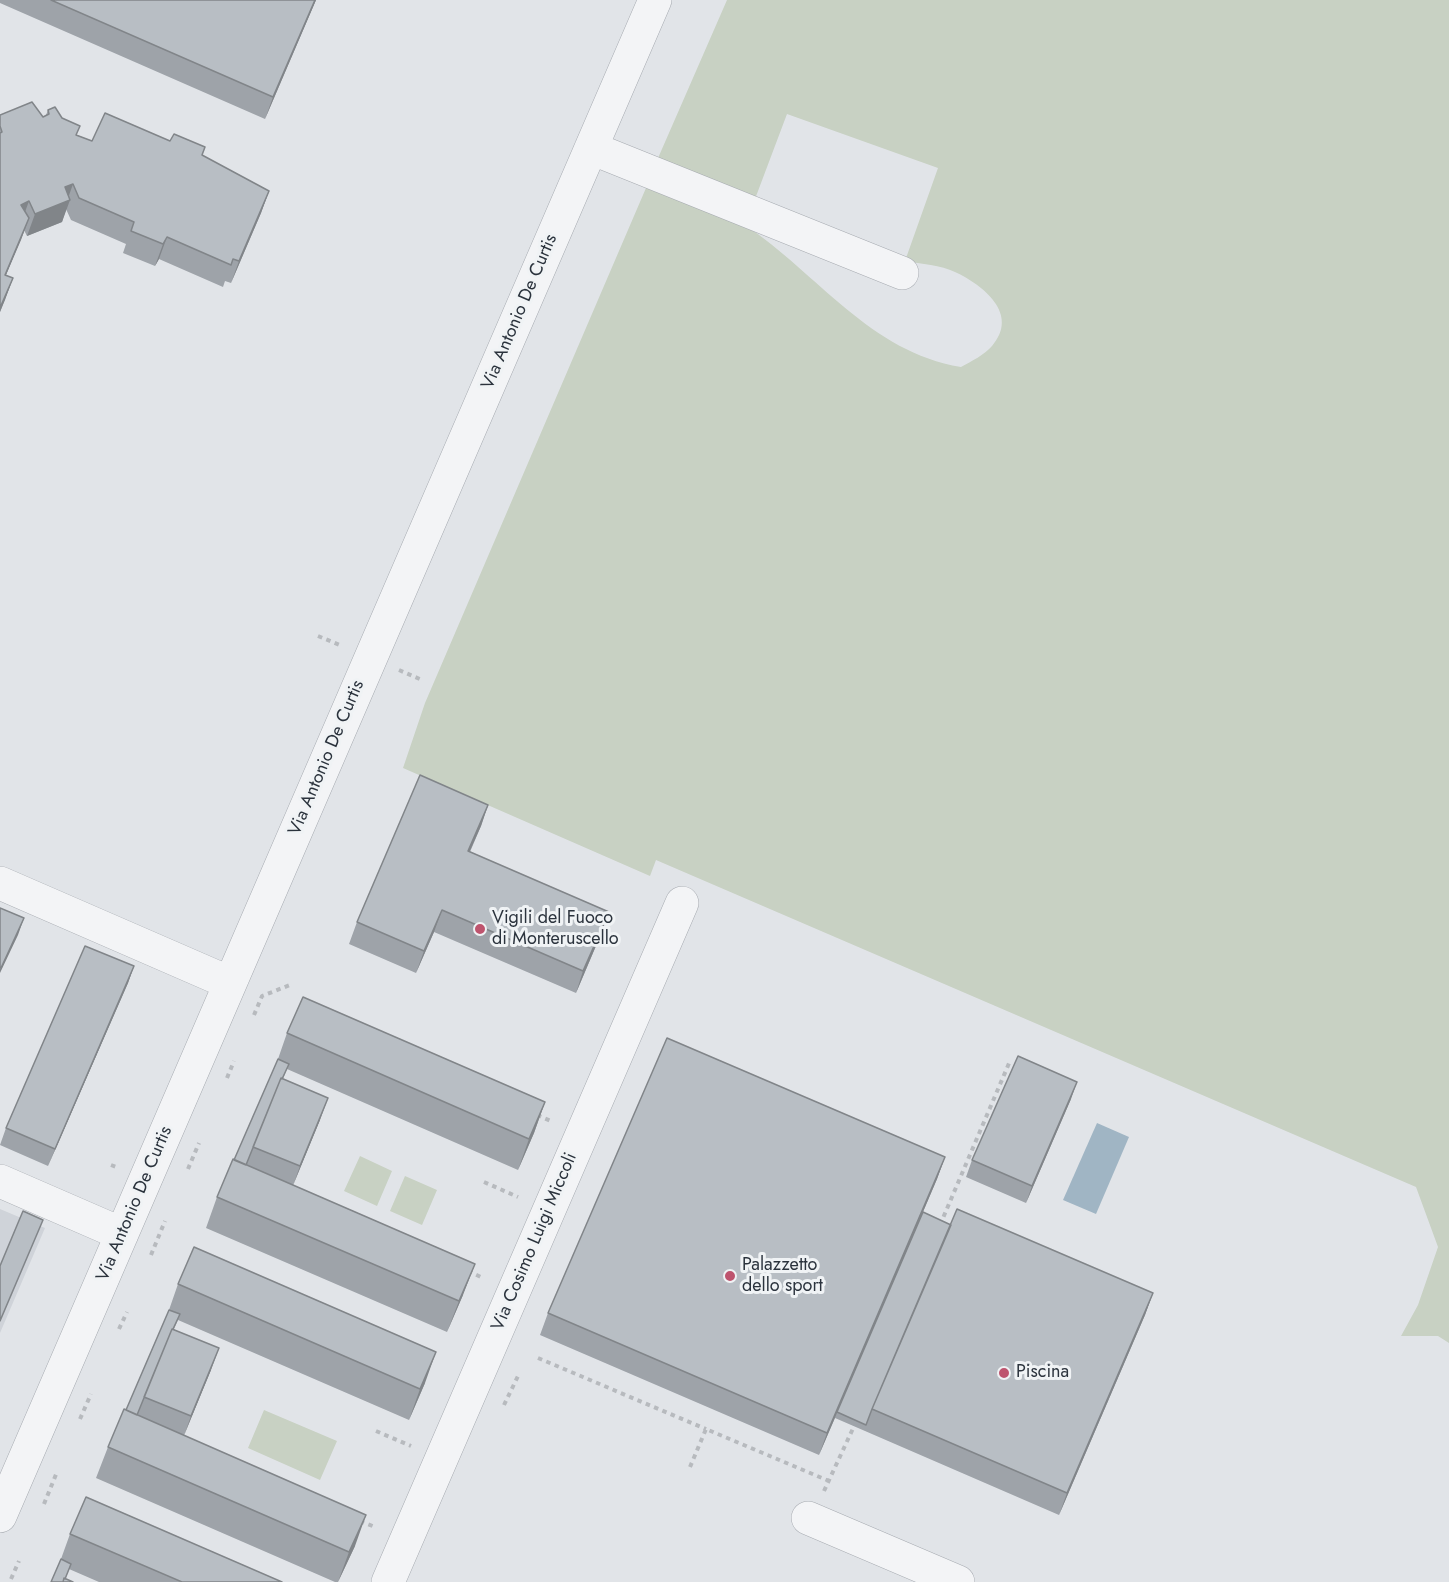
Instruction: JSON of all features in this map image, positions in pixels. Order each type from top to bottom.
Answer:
[{"type":"street","name":"Via Antonio De Curtis","points":[[0,1516],[655,0]]},
{"type":"street","points":[[591,148],[829,237],[902,273]]},
{"type":"street","points":[[0,883],[230,983]]},
{"type":"street","name":"Via Cosimo Luigi Miccoli","points":[[388,1582],[682,903]]},
{"type":"street","points":[[0,1181],[122,1234]]},
{"type":"street","points":[[808,1518],[958,1582]]},
{"type":"path","points":[[254,1015],[262,996],[290,985]]},
{"type":"path","points":[[227,1078],[234,1061]]},
{"type":"path","points":[[937,1232],[1010,1061]]},
{"type":"path","points":[[530,1112],[551,1120]]},
{"type":"path","points":[[188,1169],[199,1143]]},
{"type":"path","points":[[484,1182],[518,1197]]},
{"type":"path","points":[[151,1255],[165,1221]]},
{"type":"path","points":[[458,1266],[483,1278]]},
{"type":"path","points":[[119,1329],[126,1312]]},
{"type":"path","points":[[538,1358],[829,1481]]},
{"type":"path","points":[[504,1405],[519,1374]]},
{"type":"path","points":[[80,1419],[91,1394]]},
{"type":"path","points":[[808,1518],[829,1481],[860,1411]]},
{"type":"path","points":[[690,1467],[706,1429]]},
{"type":"path","points":[[376,1431],[411,1446]]},
{"type":"path","points":[[44,1504],[57,1472]]},
{"type":"path","points":[[358,1520],[375,1527]]},
{"type":"path","points":[[12,1579],[19,1561]]},
{"type":"shaded area","points":[[0,1209],[45,1228],[0,1333]]},
{"type":"green space","points":[[727,0],[1449,0],[1449,1343],[1438,1336],[1401,1336],[1418,1305],[1438,1247],[1416,1187],[656,860],[650,876],[403,768],[425,703],[649,181],[711,207],[745,225],[872,328],[899,345],[929,359],[961,367],[978,358],[992,346],[1000,334],[1002,323],[1000,312],[995,302],[977,285],[937,266],[905,261],[938,168],[787,114],[755,199],[655,165]]},
{"type":"green space","points":[[360,1156],[392,1171],[377,1206],[344,1191]]},
{"type":"green space","points":[[405,1176],[437,1190],[422,1225],[390,1211]]},
{"type":"green space","points":[[264,1410],[337,1441],[320,1480],[248,1448]]},
{"type":"water","points":[[1097,1123],[1129,1137],[1096,1214],[1063,1200]]},
{"type":"building","points":[[51,0],[315,0],[273,97]]},
{"type":"building","points":[[32,102],[43,117],[49,114],[48,110],[55,107],[62,118],[80,126],[76,135],[92,141],[105,113],[170,141],[174,134],[205,147],[202,155],[269,191],[239,261],[233,259],[231,265],[167,237],[163,244],[131,231],[134,222],[79,198],[73,184],[65,187],[70,200],[35,214],[29,201],[21,205],[29,218],[5,275],[13,278],[0,308],[0,133],[2,132],[0,115]]},
{"type":"building","points":[[420,775],[488,805],[468,851],[609,912],[583,971],[442,910],[424,951],[357,922]]},
{"type":"building","points":[[0,908],[24,918],[1,968],[0,968]]},
{"type":"building","points":[[85,946],[134,966],[55,1149],[6,1128]]},
{"type":"building","points":[[303,997],[545,1102],[529,1139],[287,1033]]},
{"type":"building","name":"Palazzetto dello sport","points":[[667,1038],[945,1157],[827,1433],[548,1313]]},
{"type":"building","points":[[1018,1056],[1077,1082],[1032,1186],[972,1160]]},
{"type":"building","points":[[278,1059],[289,1064],[281,1078],[246,1165],[234,1160]]},
{"type":"building","points":[[281,1078],[328,1098],[300,1166],[253,1147]]},
{"type":"building","points":[[233,1159],[475,1264],[459,1301],[217,1197]]},
{"type":"building","name":"Piscina","points":[[957,1209],[1153,1293],[1067,1493],[872,1409]]},
{"type":"building","points":[[23,1211],[43,1220],[0,1321],[0,1266]]},
{"type":"building","points":[[923,1212],[951,1225],[866,1425],[837,1412]]},
{"type":"building","points":[[194,1247],[436,1352],[420,1389],[178,1284]]},
{"type":"building","points":[[169,1310],[180,1314],[137,1415],[126,1410]]},
{"type":"building","points":[[172,1329],[219,1348],[191,1416],[144,1397]]},
{"type":"building","points":[[124,1409],[366,1515],[349,1552],[108,1447]]},
{"type":"building","points":[[86,1497],[282,1582],[182,1582],[70,1534]]},
{"type":"building","points":[[61,1559],[71,1564],[65,1579],[63,1582],[51,1582]]},
{"type":"place","name":"Vigili del Fuoco di Monteruscello","points":[[480,929]]},
{"type":"place","name":"Palazzetto dello sport","points":[[730,1276]]},
{"type":"place","name":"Piscina","points":[[1004,1373]]}]
